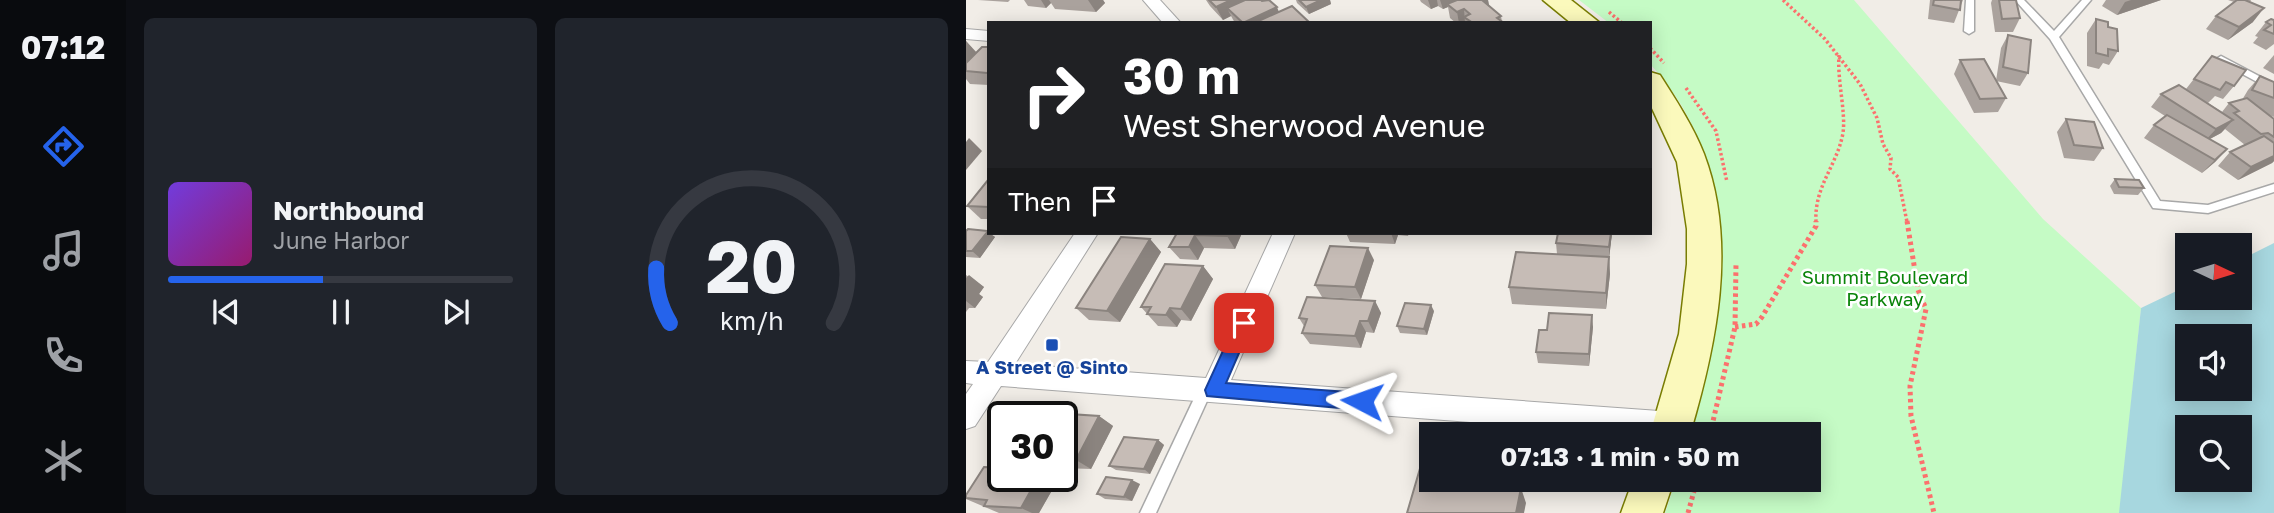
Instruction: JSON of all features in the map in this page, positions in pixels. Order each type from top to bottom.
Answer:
[{"type":"street","points":[[1150,0],[1171,21]]},
{"type":"street","points":[[1555,0],[1585,21]]},
{"type":"street","points":[[966,34],[987,36]]},
{"type":"street","points":[[1652,85],[1691,160],[1702,208],[1705,274],[1694,343],[1673,422]]},
{"type":"street","points":[[966,417],[1086,235]]},
{"type":"street","points":[[1210,390],[1283,235]]},
{"type":"street","points":[[966,372],[1588,422]]},
{"type":"street","points":[[1642,513],[1650,492]]},
{"type":"lane","points":[[1969,31],[1970,0]]},
{"type":"lane","points":[[2019,0],[2054,37],[2157,205],[2208,209],[2274,188]]},
{"type":"lane","points":[[2054,37],[2087,0]]},
{"type":"lane","points":[[2221,59],[2274,88]]},
{"type":"lane","points":[[1148,513],[1210,390]]},
{"type":"path","points":[[1783,0],[1819,29],[1826,44],[1849,64],[1880,126],[1883,148],[1891,158],[1890,169],[1898,177],[1918,290],[1925,295],[1928,304],[1928,319],[1920,335],[1910,389],[1912,418],[1934,513]]},
{"type":"path","points":[[1735,327],[1756,324],[1762,317],[1816,226],[1815,202],[1843,132],[1837,75],[1839,54]]},
{"type":"path","points":[[1688,513],[1694,492]]},
{"type":"green space","name":"Summit Boulevard Parkway","points":[[1579,0],[1854,0],[2043,219],[2141,308],[2120,513],[1665,513],[1672,492],[1821,492],[1821,422],[1693,422],[1714,339],[1720,290],[1720,242],[1715,194],[1702,147],[1681,104],[1652,67],[1652,21],[1606,21]]},
{"type":"water","points":[[2274,243],[2274,513],[2119,513],[2141,308],[2175,292],[2175,310],[2252,310],[2252,254]]},
{"type":"building","points":[[1209,0],[1231,0],[1216,7]]},
{"type":"building","points":[[1245,0],[1269,0],[1277,7],[1247,21],[1241,21],[1227,8]]},
{"type":"building","points":[[1299,0],[1321,0],[1306,7]]},
{"type":"building","points":[[1457,0],[1482,0],[1501,16],[1497,18],[1501,21],[1470,21],[1464,17],[1470,14],[1464,9],[1457,12],[1447,4]]},
{"type":"building","points":[[1934,0],[1961,0],[1960,10],[1933,5]]},
{"type":"building","points":[[1999,0],[2016,0],[2020,18],[2002,19]]},
{"type":"building","points":[[2237,0],[2245,0],[2264,8],[2239,27],[2216,16]]},
{"type":"building","points":[[1292,6],[1308,21],[1258,21]]},
{"type":"building","points":[[2096,19],[2108,22],[2108,27],[2117,29],[2118,51],[2108,49],[2108,56],[2096,53]]},
{"type":"building","points":[[2274,20],[2274,34],[2264,30],[2271,25],[2266,22]]},
{"type":"building","points":[[2008,35],[2031,40],[2028,73],[2003,67]]},
{"type":"building","points":[[982,47],[987,47],[987,73],[966,71],[966,63]]},
{"type":"building","points":[[2212,56],[2246,70],[2234,86],[2226,82],[2220,90],[2194,79]]},
{"type":"building","points":[[1984,59],[2006,98],[1980,99],[1960,60]]},
{"type":"building","points":[[2260,76],[2274,82],[2274,98],[2252,90]]},
{"type":"building","points":[[2179,85],[2233,120],[2216,129],[2161,94]]},
{"type":"building","points":[[2247,98],[2274,119],[2274,137],[2268,133],[2261,134],[2234,113],[2239,111],[2229,103]]},
{"type":"building","points":[[2167,115],[2227,149],[2215,160],[2154,125]]},
{"type":"building","points":[[2066,119],[2094,122],[2103,148],[2074,145]]},
{"type":"building","points":[[2264,136],[2274,143],[2274,156],[2251,167],[2230,152]]},
{"type":"building","points":[[2115,179],[2139,180],[2144,188],[2119,187]]},
{"type":"building","points":[[987,181],[987,207],[967,206]]},
{"type":"building","points":[[968,229],[987,232],[972,251],[966,251]]},
{"type":"building","points":[[1176,235],[1195,235],[1189,247],[1169,247]]},
{"type":"building","points":[[1558,235],[1611,235],[1609,247],[1556,243]]},
{"type":"building","points":[[1121,237],[1150,239],[1107,311],[1076,308]]},
{"type":"building","points":[[1330,246],[1368,248],[1355,287],[1315,285]]},
{"type":"building","points":[[1516,252],[1609,257],[1606,293],[1509,287]]},
{"type":"building","points":[[1165,264],[1203,266],[1181,309],[1170,308],[1166,315],[1147,314],[1151,307],[1141,307]]},
{"type":"building","points":[[1307,297],[1375,301],[1368,321],[1360,321],[1355,336],[1302,333],[1307,319],[1299,318]]},
{"type":"building","points":[[1405,303],[1431,305],[1424,329],[1397,326]]},
{"type":"building","points":[[1549,313],[1592,315],[1589,354],[1536,352],[1539,330],[1547,330]]},
{"type":"building","points":[[1078,415],[1099,416],[1078,456]]},
{"type":"building","points":[[1124,437],[1158,440],[1144,469],[1109,466]]},
{"type":"building","points":[[984,467],[987,467],[987,492],[1030,492],[1021,508],[984,506],[987,500],[966,498]]},
{"type":"building","points":[[1419,472],[1419,492],[1520,492],[1516,513],[1407,513]]},
{"type":"building","points":[[1106,477],[1132,480],[1124,497],[1097,494]]},
{"type":"place","name":"A Street @ Sinto","points":[[1052,345]]},
{"type":"route","points":[[1244,323],[1214,390],[1362,401]]}]
